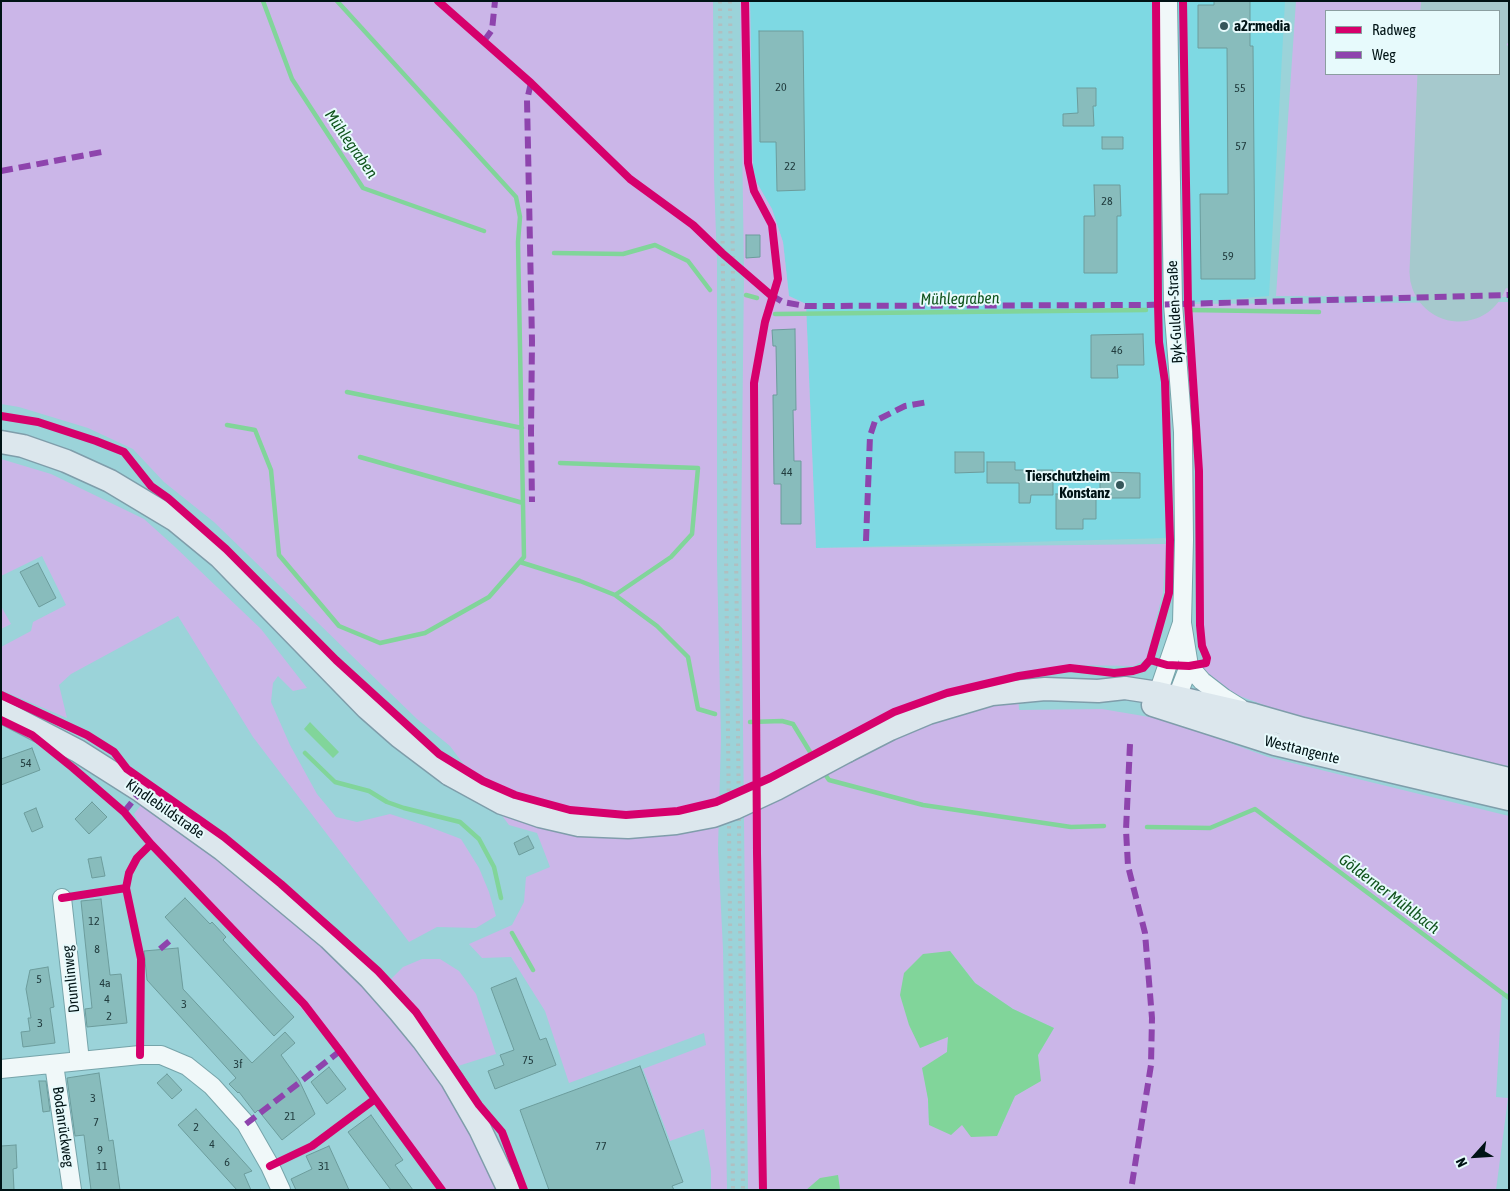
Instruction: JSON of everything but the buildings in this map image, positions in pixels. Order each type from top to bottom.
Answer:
[{"type":"main road","name":"Westtangente","points":[[1,442],[23,446],[84,469],[110,481],[175,520],[220,557],[367,708],[400,737],[448,774],[502,803],[540,816],[579,825],[628,827],[676,823],[713,816],[750,802],[890,729],[928,712],[985,696],[1045,689],[1098,691],[1254,715],[1509,779]]},
{"type":"main road","name":"Westtangente","points":[[1166,700],[1224,729],[1275,744],[1509,799]]},
{"type":"main road","name":"Kindlebildstraße","points":[[1,711],[78,752],[141,791],[222,849],[329,938],[395,1005],[452,1080],[480,1129],[509,1190]]},
{"type":"street","name":"Byk-Gulden-Straße","points":[[1166,700],[1182,623],[1184,540],[1183,432],[1173,304],[1168,1]]},
{"type":"street","name":"Byk-Gulden-Straße","points":[[1182,623],[1189,666]]},
{"type":"street","points":[[1166,700],[1189,666],[1202,681],[1224,698],[1254,715]]},
{"type":"street","name":"Drumlinweg","points":[[62,898],[80,1061]]},
{"type":"street","points":[[1,1070],[140,1055],[161,1056],[187,1066],[212,1086],[246,1124],[270,1166],[281,1190]]},
{"type":"street","name":"Bodanrückweg","points":[[54,1064],[72,1190]]},
{"type":"shaded area","points":[[1,1],[713,1],[714,179],[717,262],[717,562],[721,738],[718,849],[723,949],[727,1190],[711,1190],[711,1171],[704,1129],[670,1141],[643,1069],[706,1045],[704,1033],[569,1083],[545,1011],[511,957],[482,958],[469,944],[512,925],[524,902],[526,877],[550,867],[537,833],[509,825],[450,746],[417,719],[214,522],[164,482],[133,449],[88,428],[19,407],[1,404]]},
{"type":"shaded area","points":[[740,1],[750,1],[753,169],[757,183],[772,209],[783,242],[789,296],[806,304],[816,548],[1166,544],[1163,592],[1146,659],[1134,666],[1071,665],[1017,672],[1019,710],[1102,709],[1167,720],[1268,757],[1509,816],[1509,993],[1502,993],[1496,1097],[1508,1098],[1496,1190],[840,1190],[838,1175],[806,1190],[748,1190],[741,542],[744,272]],"holes":[[[950,951],[975,983],[1013,1009],[1054,1028],[1038,1055],[1040,1081],[1015,1096],[997,1136],[962,1125],[929,1125],[928,1099],[923,1069],[947,1052],[948,1036],[920,1048]]]},
{"type":"shaded area","points":[[750,1],[1285,1],[1269,296],[1173,304],[1165,428],[1166,538],[816,548],[806,304],[789,296],[783,242],[772,209],[757,183],[753,169]]},
{"type":"shaded area","points":[[1296,1],[1509,1],[1509,297],[1276,296]]},
{"type":"shaded area","points":[[1509,302],[1509,766],[1486,763],[1302,719],[1234,694],[1213,683],[1189,666],[1205,663],[1207,658],[1202,646],[1200,625],[1199,471],[1188,304]]},
{"type":"shaded area","points":[[1,459],[51,474],[144,519],[174,546],[261,629],[307,688],[293,691],[278,676],[273,683],[271,702],[290,745],[317,794],[336,817],[357,822],[390,814],[461,839],[479,868],[496,916],[476,928],[437,927],[409,942],[253,737],[178,616],[71,674],[59,685],[67,718],[1,690],[1,647],[31,631],[33,622],[66,605],[42,556],[1,576]]},
{"type":"shaded area","points":[[1,606],[11,624],[1,629]]},
{"type":"shaded area","points":[[310,722],[339,752],[333,758],[304,729]]},
{"type":"shaded area","points":[[144,801],[222,849],[400,1012],[509,1190],[442,1190],[358,1077],[266,966],[151,844],[134,814]]},
{"type":"shaded area","points":[[950,951],[975,983],[1013,1009],[1054,1028],[1038,1055],[1041,1081],[1015,1096],[997,1136],[971,1137],[962,1125],[951,1135],[929,1125],[928,1099],[922,1068],[947,1052],[948,1037],[920,1048],[909,1025],[900,995],[904,973],[923,954]]},
{"type":"shaded area","points":[[422,959],[440,959],[459,971],[476,994],[496,1054],[458,1066],[424,1019],[391,979],[403,967]]},
{"type":"shaded area","points":[[838,1175],[840,1190],[806,1190],[820,1178]]},
{"type":"waterway","name":"Mühlegraben","points":[[263,1],[292,79],[363,188],[484,231]]},
{"type":"waterway","points":[[227,425],[255,430],[271,470],[279,555],[339,626],[380,643],[425,633],[489,597],[524,557],[518,242],[520,217],[516,197],[337,1]]},
{"type":"waterway","name":"Mühlegraben","points":[[554,253],[623,254],[655,245],[688,261],[710,290]]},
{"type":"waterway","name":"Mühlegraben","points":[[746,295],[757,298]]},
{"type":"waterway","name":"Mühlegraben","points":[[775,314],[1146,310]]},
{"type":"waterway","name":"Mühlegraben","points":[[1189,310],[1319,312]]},
{"type":"waterway","points":[[347,392],[522,428]]},
{"type":"waterway","points":[[360,457],[523,503]]},
{"type":"waterway","points":[[560,463],[698,468],[692,534],[671,557],[615,595]]},
{"type":"waterway","points":[[520,562],[580,581],[615,595],[657,626],[688,657],[698,709],[715,714]]},
{"type":"waterway","points":[[750,722],[782,721],[793,724],[815,760]]},
{"type":"waterway","points":[[305,753],[335,782],[369,791],[387,802],[404,808],[460,822],[479,839],[494,867],[501,898]]},
{"type":"waterway","points":[[822,770],[829,780],[923,805],[1071,827],[1104,826]]},
{"type":"waterway","name":"Gölderner Mühlbach","points":[[1147,827],[1210,828],[1255,809],[1509,998]]},
{"type":"waterway","points":[[512,933],[533,970]]},
{"type":"taxiway","points":[[1459,272],[1509,268]]},
{"type":"runway","points":[[1470,10],[1471,1]]},
{"type":"runway","points":[[1459,272],[1467,75]]},
{"type":"railway","points":[[720,1],[733,1190]]},
{"type":"railway","points":[[730,1],[743,1190]]},
{"type":"marked path","points":[[484,41],[492,30],[495,1]]},
{"type":"marked path","points":[[531,83],[527,100],[532,341],[532,502]]},
{"type":"marked path","points":[[1,171],[102,152]]},
{"type":"marked path","points":[[771,295],[783,302],[805,306],[1144,305],[1509,295]]},
{"type":"marked path","points":[[866,541],[870,436],[875,421],[905,406],[928,402]]},
{"type":"marked path","points":[[1130,744],[1126,830],[1128,866],[1145,933],[1152,1018],[1151,1065],[1131,1190]]},
{"type":"marked path","points":[[124,812],[141,791]]},
{"type":"marked path","points":[[160,949],[173,938]]},
{"type":"marked path","points":[[246,1124],[340,1051]]},
{"type":"cycle path","points":[[438,1],[531,83],[630,179],[693,225],[773,297]]},
{"type":"cycle path","points":[[745,1],[748,163],[754,191],[772,225],[778,279],[765,322],[754,383],[757,853],[763,1190]]},
{"type":"cycle path","points":[[1150,660],[1169,593],[1170,540],[1165,382],[1159,342],[1158,304],[1156,1]]},
{"type":"cycle path","points":[[1,416],[38,422],[124,452],[151,486],[168,498],[226,549],[336,660],[439,754],[483,781],[515,795],[570,810],[626,815],[678,811],[716,802],[770,778],[894,712],[947,693],[1019,676],[1070,668],[1114,673],[1133,671],[1143,668],[1150,660],[1167,665],[1189,666],[1206,663],[1207,658],[1202,646],[1200,625],[1199,471],[1188,304],[1183,1]]},
{"type":"cycle path","points":[[1,695],[87,735],[114,752],[127,769],[224,837],[281,884],[378,971],[416,1012],[479,1105],[502,1132],[524,1190]]},
{"type":"cycle path","points":[[1,720],[32,735],[73,768],[124,812],[151,844],[137,858],[129,873],[126,888]]},
{"type":"cycle path","points":[[151,844],[304,1004],[442,1190]]},
{"type":"cycle path","points":[[62,898],[126,888],[141,959],[140,1055]]},
{"type":"cycle path","points":[[270,1166],[312,1146],[375,1099]]},
{"type":"place","name":"a2r:media","points":[[1224,26]]},
{"type":"place","name":"Tierschutzheim Konstanz","points":[[1120,485]]}]
